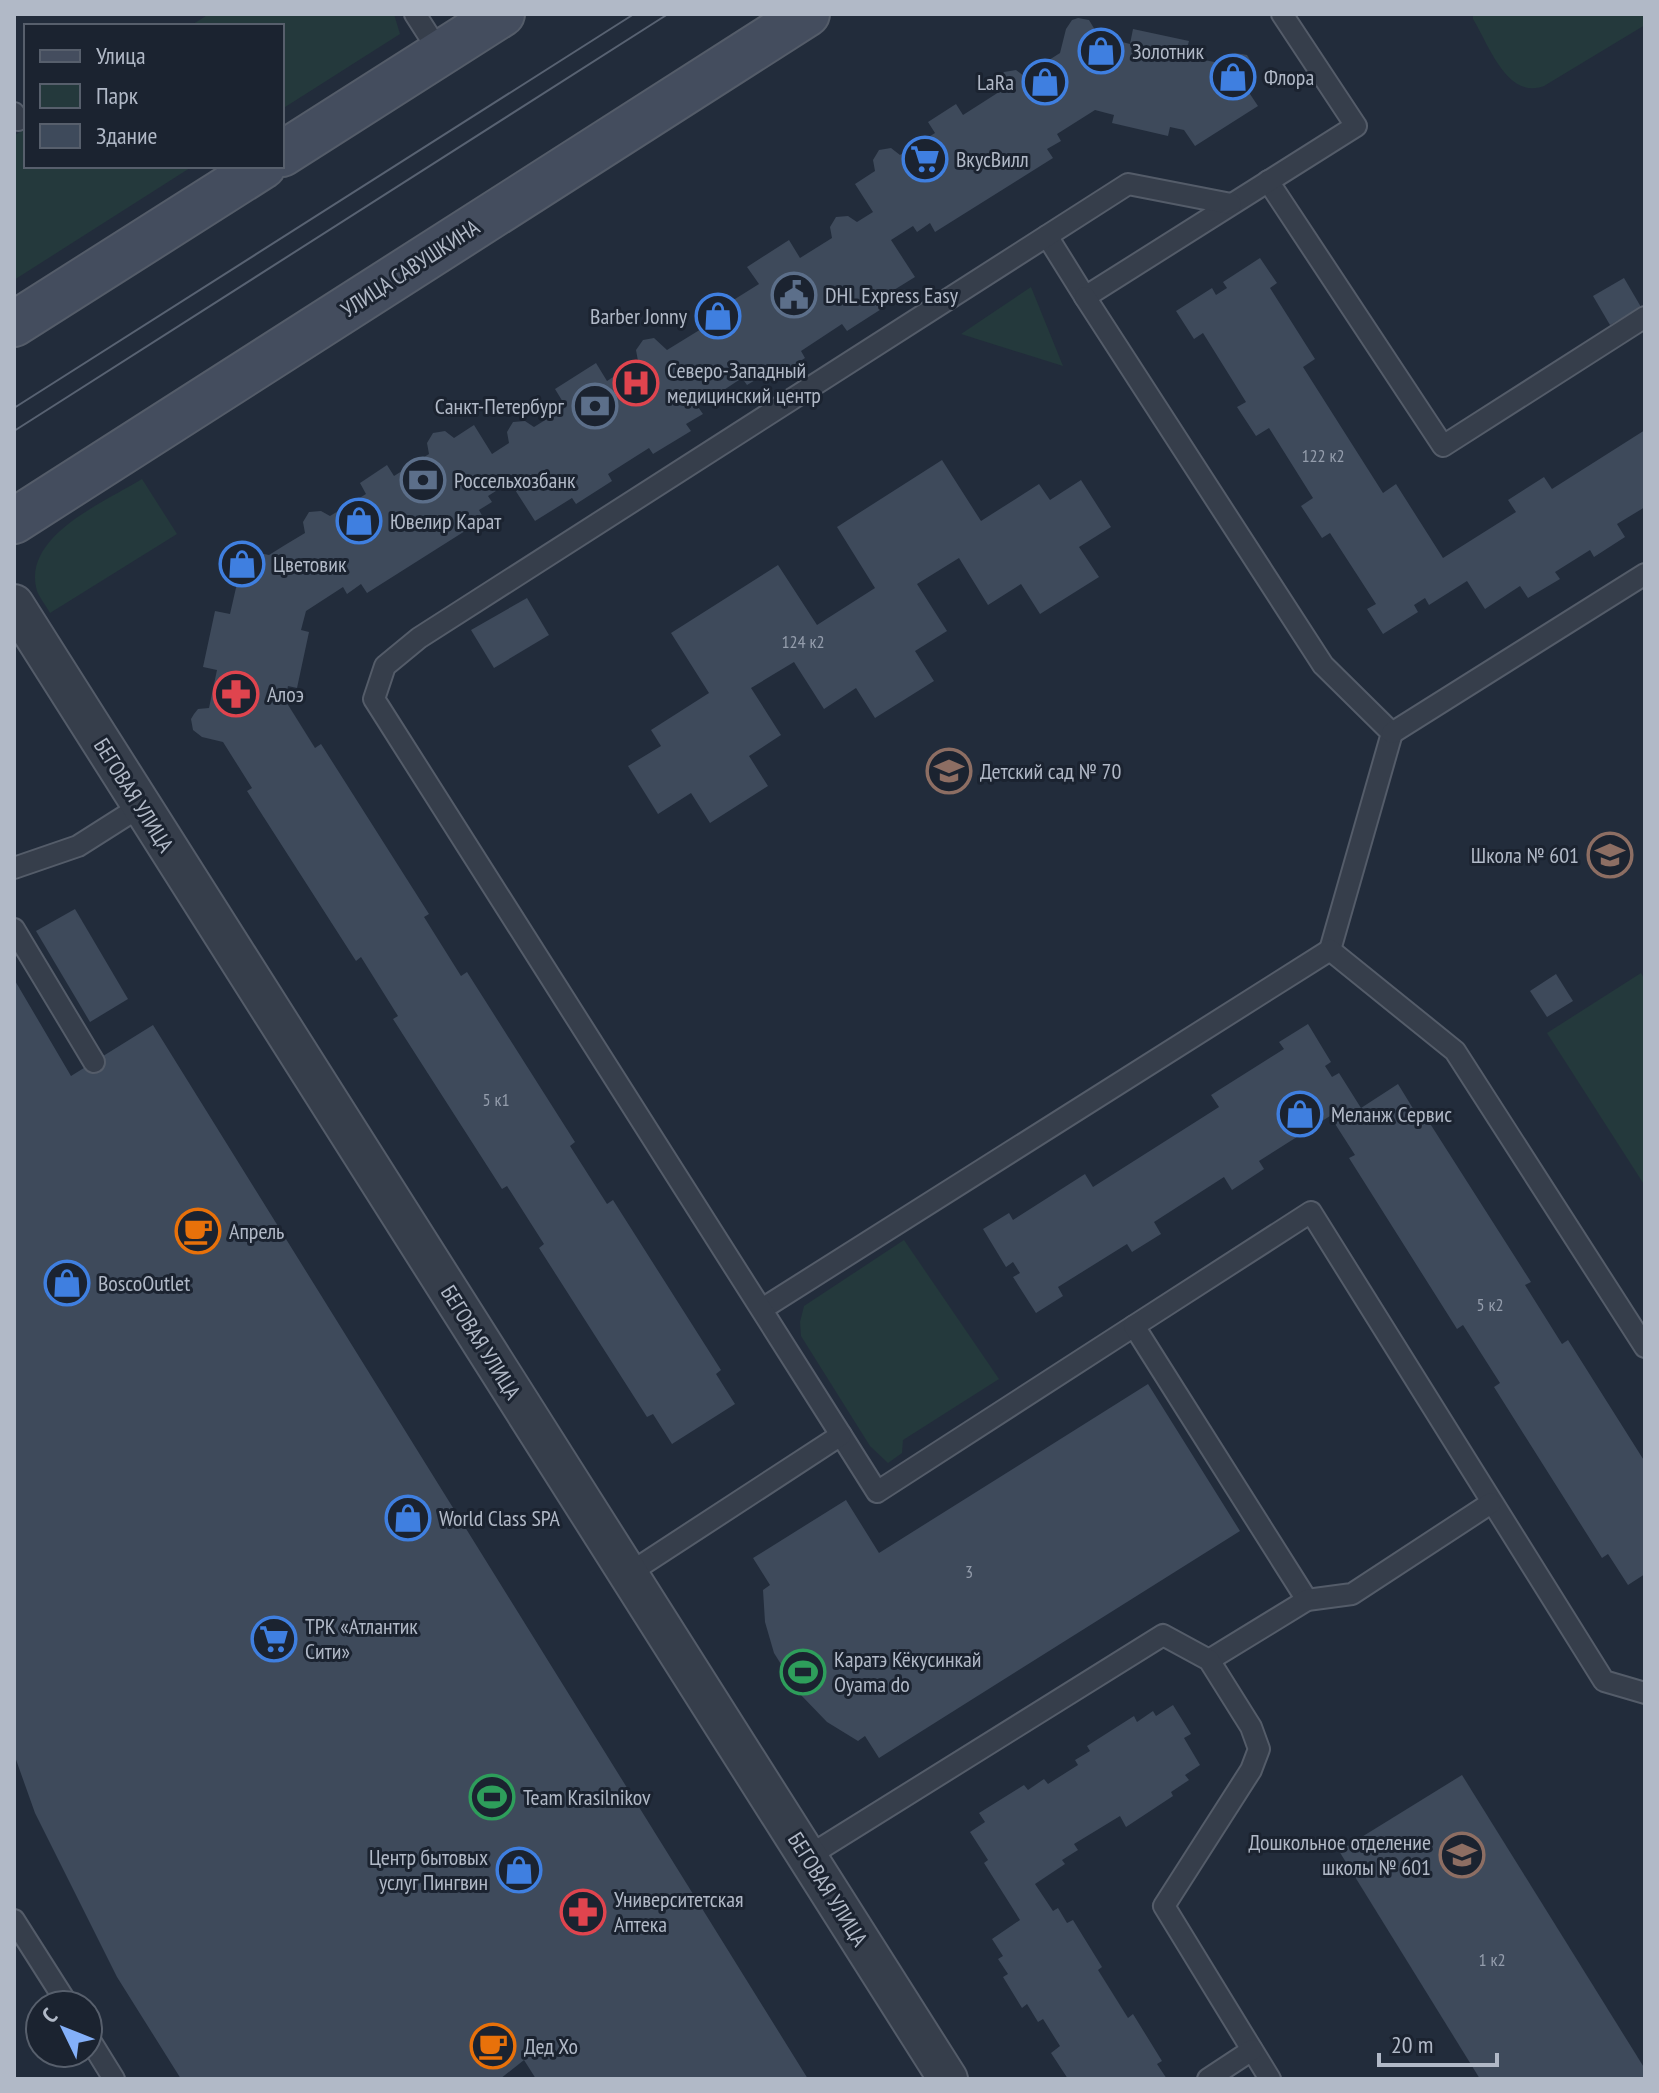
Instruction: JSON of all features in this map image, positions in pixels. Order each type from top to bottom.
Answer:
[{"type":"main road","points":[[284,153],[502,14]]},
{"type":"main road","name":"УЛИЦА САВУШКИНА","points":[[14,521],[807,14]]},
{"type":"main road","points":[[14,324],[260,168]]},
{"type":"street","name":"БЕГОВАЯ УЛИЦА","points":[[14,604],[948,2079]]},
{"type":"lane","points":[[415,14],[440,53]]},
{"type":"lane","points":[[1085,297],[1356,126],[1282,14]]},
{"type":"lane","points":[[1268,181],[1443,446],[1645,317]]},
{"type":"lane","points":[[1231,204],[1128,184],[419,638],[385,666],[374,699],[877,1492],[1311,1212],[1604,1681],[1645,1693]]},
{"type":"lane","points":[[1047,236],[1323,665],[1392,733]]},
{"type":"lane","points":[[762,1309],[1330,950],[1392,733],[1645,574]]},
{"type":"lane","points":[[14,868],[78,846],[141,806]]},
{"type":"lane","points":[[14,929],[94,1062]]},
{"type":"lane","points":[[1330,950],[1455,1051],[1645,1347]]},
{"type":"lane","points":[[1134,1326],[1307,1600]]},
{"type":"lane","points":[[628,1574],[841,1435]]},
{"type":"lane","points":[[1209,1660],[1307,1600],[1352,1594],[1491,1503]]},
{"type":"lane","points":[[807,1857],[1163,1635],[1209,1660],[1251,1727],[1259,1749],[1251,1770],[1164,1906],[1270,2079]]},
{"type":"lane","points":[[14,1920],[58,1989]]},
{"type":"lane","points":[[1208,2079],[1252,2050]]},
{"type":"green space","points":[[209,14],[394,14],[400,34],[284,108],[284,24],[193,24]]},
{"type":"green space","points":[[1473,14],[1645,14],[1645,25],[1544,86],[1531,88],[1509,78],[1501,68]]},
{"type":"green space","points":[[24,129],[24,168],[190,168],[14,280],[14,136]]},
{"type":"green space","points":[[1031,287],[1063,366],[961,334]]},
{"type":"green space","points":[[142,479],[177,534],[50,613],[37,591],[35,571],[41,554],[53,537],[70,523]]},
{"type":"green space","points":[[1641,973],[1645,980],[1645,1186],[1547,1033]]},
{"type":"green space","points":[[904,1240],[999,1379],[903,1440],[902,1453],[888,1463],[870,1446],[801,1336],[800,1322],[804,1306]]},
{"type":"building","points":[[1072,20],[1089,20],[1095,35],[1130,44],[1133,29],[1189,41],[1185,56],[1224,64],[1235,53],[1247,55],[1253,65],[1248,91],[1258,106],[1195,146],[1184,130],[1170,127],[1168,136],[1112,123],[1114,115],[1095,110],[1057,134],[1061,141],[1047,149],[1053,158],[935,232],[930,223],[917,232],[913,226],[891,240],[915,277],[881,298],[886,306],[847,331],[842,324],[801,351],[805,358],[766,383],[762,376],[747,385],[742,378],[698,407],[703,414],[686,424],[691,431],[653,454],[649,448],[608,474],[612,481],[576,504],[572,498],[535,521],[510,482],[488,496],[492,502],[479,510],[484,519],[367,593],[361,584],[347,594],[343,587],[306,611],[301,630],[309,632],[297,688],[288,686],[285,700],[315,748],[321,744],[429,914],[424,917],[461,976],[467,972],[575,1142],[570,1146],[607,1204],[613,1200],[721,1370],[716,1374],[735,1404],[672,1444],[653,1414],[647,1417],[539,1248],[544,1244],[507,1186],[502,1189],[393,1019],[398,1016],[361,957],[356,961],[247,791],[252,788],[223,742],[202,737],[193,730],[191,719],[194,714],[198,709],[209,708],[217,670],[203,667],[215,611],[230,614],[238,579],[229,572],[227,561],[239,549],[269,555],[305,533],[303,522],[309,512],[321,511],[330,516],[366,494],[360,483],[387,465],[394,476],[429,454],[427,443],[433,433],[445,431],[454,438],[474,425],[492,454],[509,443],[507,432],[513,422],[525,421],[534,427],[566,407],[555,389],[596,363],[607,381],[638,361],[636,350],[643,340],[654,338],[667,350],[706,326],[700,315],[706,299],[718,297],[727,304],[759,284],[747,267],[789,240],[800,258],[832,238],[830,227],[836,217],[848,216],[857,222],[873,212],[855,184],[875,171],[873,160],[879,150],[891,148],[900,155],[935,133],[928,122],[956,104],[963,115],[999,92],[997,81],[1004,72],[1016,70],[1024,76],[1060,53],[1066,29]]},
{"type":"building","points":[[1260,258],[1277,283],[1270,288],[1315,359],[1303,367],[1383,493],[1396,484],[1443,558],[1516,512],[1508,500],[1544,477],[1552,489],[1645,430],[1645,507],[1617,524],[1625,537],[1594,557],[1590,550],[1555,572],[1560,579],[1528,598],[1520,586],[1485,609],[1467,581],[1429,605],[1425,598],[1414,605],[1418,612],[1383,634],[1367,609],[1376,604],[1330,533],[1322,538],[1301,506],[1313,498],[1269,428],[1256,436],[1237,407],[1246,402],[1203,333],[1194,339],[1176,311],[1212,288],[1216,295],[1227,288],[1223,282]]},
{"type":"building","points":[[1624,278],[1641,307],[1610,325],[1593,296]]},
{"type":"building","points":[[942,460],[981,521],[1039,484],[1050,500],[1081,480],[1111,527],[1079,547],[1099,577],[1040,614],[1021,584],[988,605],[959,558],[917,584],[947,631],[915,651],[934,681],[875,718],[856,688],[824,709],[794,662],[751,688],[781,735],[749,756],[768,786],[710,823],[691,793],[658,814],[628,766],[661,746],[651,730],[709,693],[671,633],[778,565],[817,625],[875,588],[837,527]]},
{"type":"building","points":[[527,598],[549,635],[494,668],[471,630]]},
{"type":"building","points":[[75,909],[128,999],[90,1022],[36,931]]},
{"type":"building","points":[[1556,974],[1573,1001],[1547,1017],[1530,991]]},
{"type":"building","name":"ТРК «Атлантик Сити»","points":[[14,979],[71,1076],[153,1025],[808,2079],[536,2079],[524,2060],[500,2079],[181,2079],[117,1977],[35,1813],[14,1754]]},
{"type":"building","points":[[1308,1024],[1331,1062],[1325,1066],[1332,1077],[1339,1073],[1361,1108],[1398,1084],[1417,1115],[1422,1111],[1531,1282],[1525,1285],[1562,1344],[1568,1340],[1645,1462],[1645,1574],[1628,1585],[1608,1554],[1602,1558],[1494,1387],[1500,1383],[1463,1325],[1457,1329],[1349,1158],[1355,1155],[1330,1116],[1259,1161],[1264,1169],[1232,1190],[1224,1177],[1154,1222],[1161,1234],[1132,1252],[1127,1244],[1058,1287],[1063,1296],[1036,1313],[1013,1277],[1020,1273],[1013,1262],[1006,1267],[983,1229],[1009,1213],[1013,1220],[1085,1174],[1093,1187],[1219,1107],[1211,1095],[1284,1049],[1279,1042]]},
{"type":"building","points":[[1148,1384],[1240,1531],[879,1758],[865,1736],[858,1741],[827,1722],[799,1693],[774,1653],[765,1622],[763,1590],[770,1585],[753,1558],[846,1500],[879,1553]]},
{"type":"building","points":[[1173,1705],[1191,1734],[1184,1738],[1200,1765],[1185,1775],[1189,1780],[1171,1792],[1173,1796],[1126,1827],[1120,1816],[1074,1844],[1078,1850],[1062,1860],[1065,1864],[1035,1884],[1053,1911],[1058,1908],[1067,1923],[1073,1920],[1102,1967],[1098,1970],[1128,2018],[1133,2014],[1162,2061],[1157,2064],[1167,2079],[1068,2079],[1051,2053],[1060,2046],[1043,2019],[1038,2022],[1027,2004],[1022,2008],[1003,1977],[1008,1974],[998,1959],[1003,1956],[992,1939],[1020,1920],[984,1863],[988,1860],[970,1832],[985,1822],[979,1813],[1024,1785],[1028,1790],[1044,1779],[1048,1784],[1078,1765],[1075,1760],[1090,1751],[1087,1746],[1134,1716],[1137,1722],[1153,1711],[1156,1716]]},
{"type":"building","points":[[1462,1775],[1645,2069],[1645,2079],[1480,2079],[1339,1851]]},
{"type":"tram line","points":[[14,408],[634,14]]},
{"type":"tram line","points":[[14,431],[668,14]]},
{"type":"place","name":"Золотник","points":[[1101,51]]},
{"type":"place","name":"Флора","points":[[1233,77]]},
{"type":"place","name":"LaRa","points":[[1045,82]]},
{"type":"place","name":"ВкусВилл","points":[[925,159]]},
{"type":"place","name":"DHL Express Easy","points":[[794,295]]},
{"type":"place","name":"Barber Jonny","points":[[718,316]]},
{"type":"place","name":"Северо-Западный медицинский центр","points":[[636,383]]},
{"type":"place","name":"Санкт-Петербург","points":[[595,406]]},
{"type":"place","name":"Россельхозбанк","points":[[423,480]]},
{"type":"place","name":"Ювелир Карат","points":[[359,521]]},
{"type":"place","name":"Цветовик","points":[[242,564]]},
{"type":"place","name":"Алоэ","points":[[236,694]]},
{"type":"place","name":"Детский сад № 70","points":[[949,771]]},
{"type":"place","name":"Школа № 601","points":[[1610,855]]},
{"type":"place","name":"Меланж Сервис","points":[[1300,1114]]},
{"type":"place","name":"Апрель","points":[[198,1231]]},
{"type":"place","name":"BoscoOutlet","points":[[67,1283]]},
{"type":"place","name":"World Class SPA","points":[[408,1518]]},
{"type":"place","name":"ТРК «Атлантик Сити»","points":[[274,1639]]},
{"type":"place","name":"Каратэ Кёкусинкай Oyama do","points":[[803,1672]]},
{"type":"place","name":"Team Krasilnikov","points":[[492,1797]]},
{"type":"place","name":"Дошкольное отделение школы № 601","points":[[1462,1855]]},
{"type":"place","name":"Центр бытовых услуг Пингвин","points":[[519,1870]]},
{"type":"place","name":"Университетская Аптека","points":[[583,1912]]},
{"type":"place","name":"Дед Хо","points":[[493,2046]]}]
